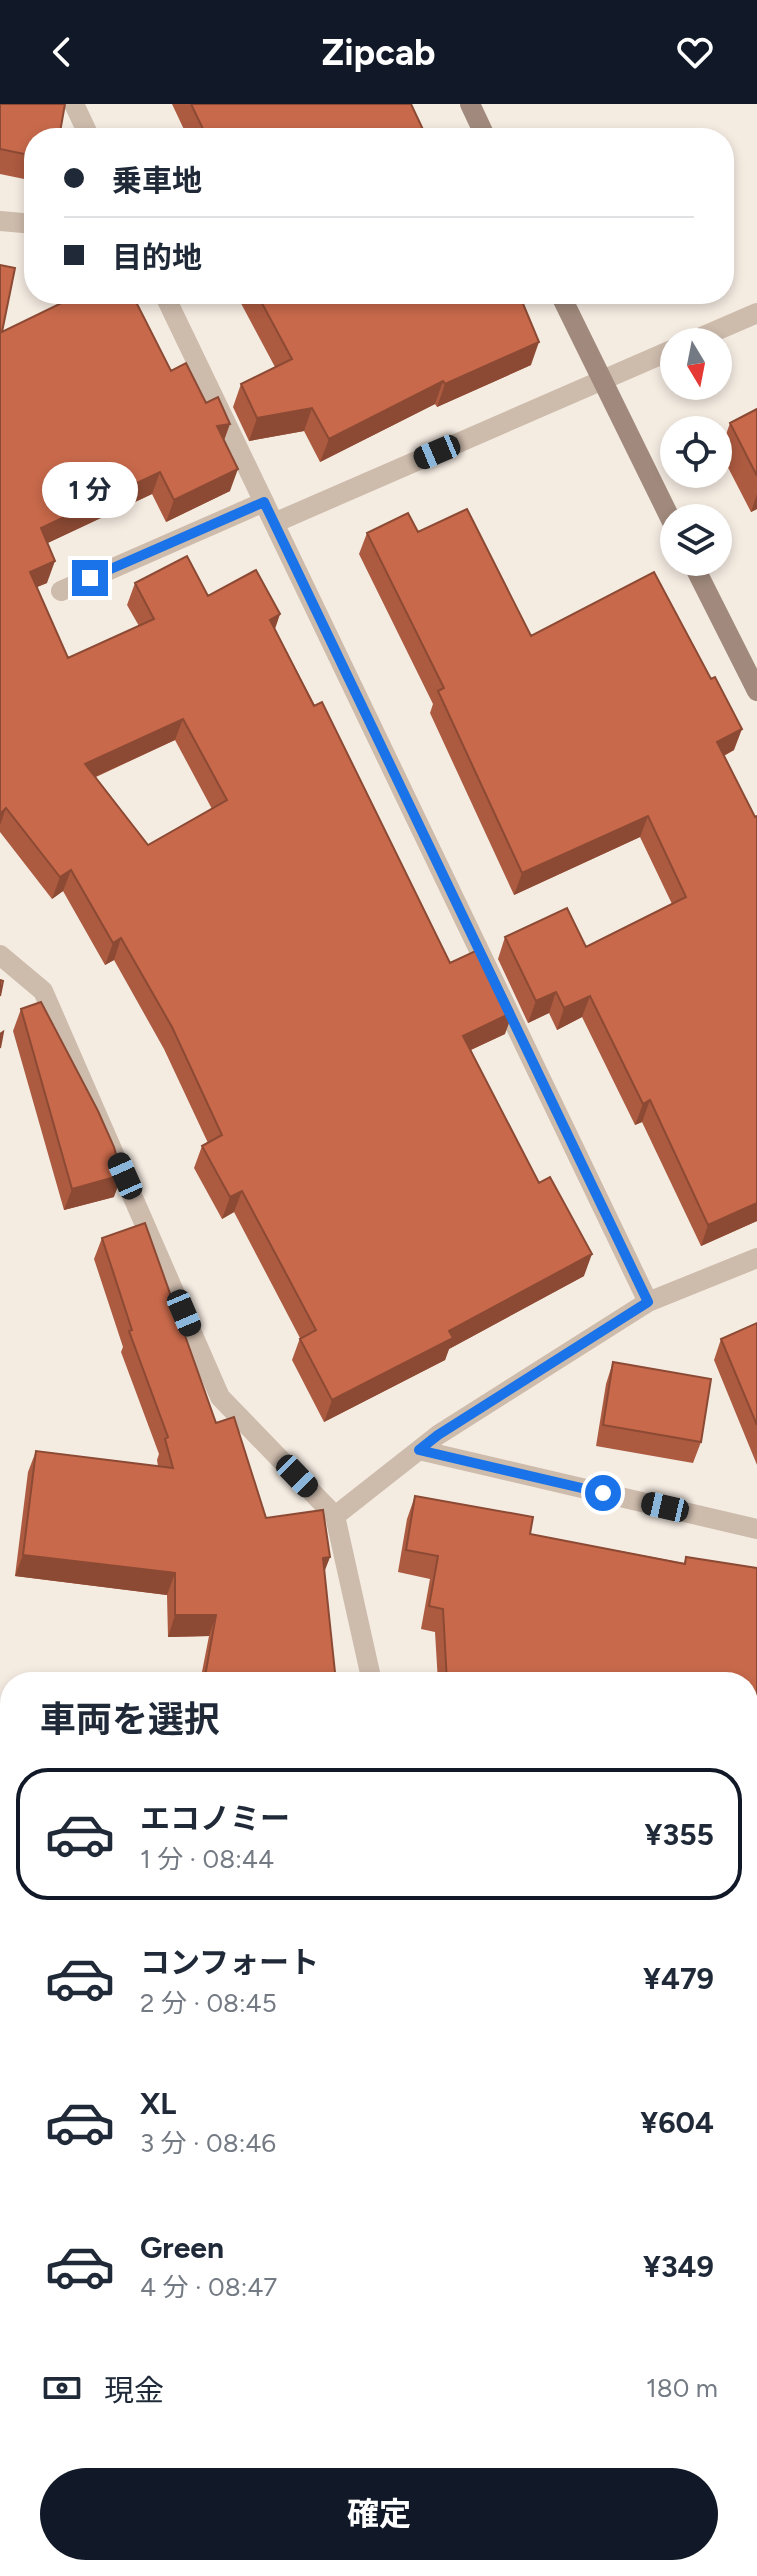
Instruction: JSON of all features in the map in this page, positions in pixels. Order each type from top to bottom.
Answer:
[{"type":"street","points":[[74,104],[85,128]]},
{"type":"street","points":[[470,104],[481,128]]},
{"type":"street","points":[[0,221],[24,223]]},
{"type":"street","points":[[169,304],[648,1302]]},
{"type":"street","points":[[565,304],[663,504]]},
{"type":"street","points":[[722,328],[757,313]]},
{"type":"street","points":[[274,523],[660,355]]},
{"type":"street","points":[[61,591],[264,502]]},
{"type":"street","points":[[699,576],[757,691]]},
{"type":"street","points":[[0,955],[43,991],[220,1397],[335,1516],[370,1672]]},
{"type":"street","points":[[335,1516],[438,1435],[648,1302],[757,1258]]},
{"type":"street","points":[[419,1450],[757,1529]]},
{"type":"building","points":[[0,104],[65,104],[61,128],[24,128],[24,154],[0,149]]},
{"type":"building","points":[[191,104],[411,104],[422,128],[203,128]]},
{"type":"building","points":[[0,265],[15,268],[2,332],[59,304],[137,304],[171,371],[186,363],[206,403],[218,397],[230,424],[217,426],[238,469],[174,500],[160,472],[41,528],[55,561],[30,572],[68,658],[154,619],[135,583],[187,556],[208,596],[256,570],[280,614],[270,620],[314,706],[322,702],[450,963],[482,948],[513,1012],[463,1036],[539,1183],[550,1177],[592,1254],[449,1331],[453,1338],[332,1400],[300,1339],[316,1330],[242,1191],[230,1197],[202,1146],[222,1135],[172,1027],[121,938],[113,943],[71,870],[60,877],[6,808],[0,814]],"holes":[[[183,719],[227,800],[148,845],[85,764]]]},
{"type":"building","points":[[262,304],[523,304],[539,342],[445,384],[443,381],[329,439],[312,408],[257,418],[241,384],[292,359]]},
{"type":"building","points":[[757,409],[757,476],[732,427],[732,422]]},
{"type":"building","points":[[467,509],[531,636],[654,572],[711,679],[715,677],[742,729],[717,742],[757,816],[757,1203],[708,1225],[650,1100],[643,1104],[590,996],[564,1008],[556,992],[536,1001],[505,937],[567,908],[586,947],[686,897],[648,816],[522,873],[438,691],[444,688],[367,533],[408,513],[418,532]]},
{"type":"building","points":[[41,1002],[98,1111],[122,1175],[72,1189],[21,1009]]},
{"type":"building","points":[[145,1223],[216,1423],[234,1417],[266,1518],[323,1510],[330,1557],[323,1558],[335,1672],[206,1672],[216,1615],[175,1615],[175,1573],[23,1555],[36,1451],[173,1468],[165,1439],[168,1437],[129,1331],[132,1330],[102,1238]]},
{"type":"building","points":[[757,1323],[757,1425],[721,1339]]},
{"type":"building","points":[[613,1362],[711,1379],[701,1442],[603,1425]]},
{"type":"building","points":[[415,1496],[533,1517],[530,1534],[685,1564],[686,1557],[757,1568],[757,1672],[446,1672],[443,1609],[429,1606],[438,1556],[406,1550]]},
{"type":"route","points":[[90,578],[264,502],[648,1302],[419,1450],[603,1493]]}]
